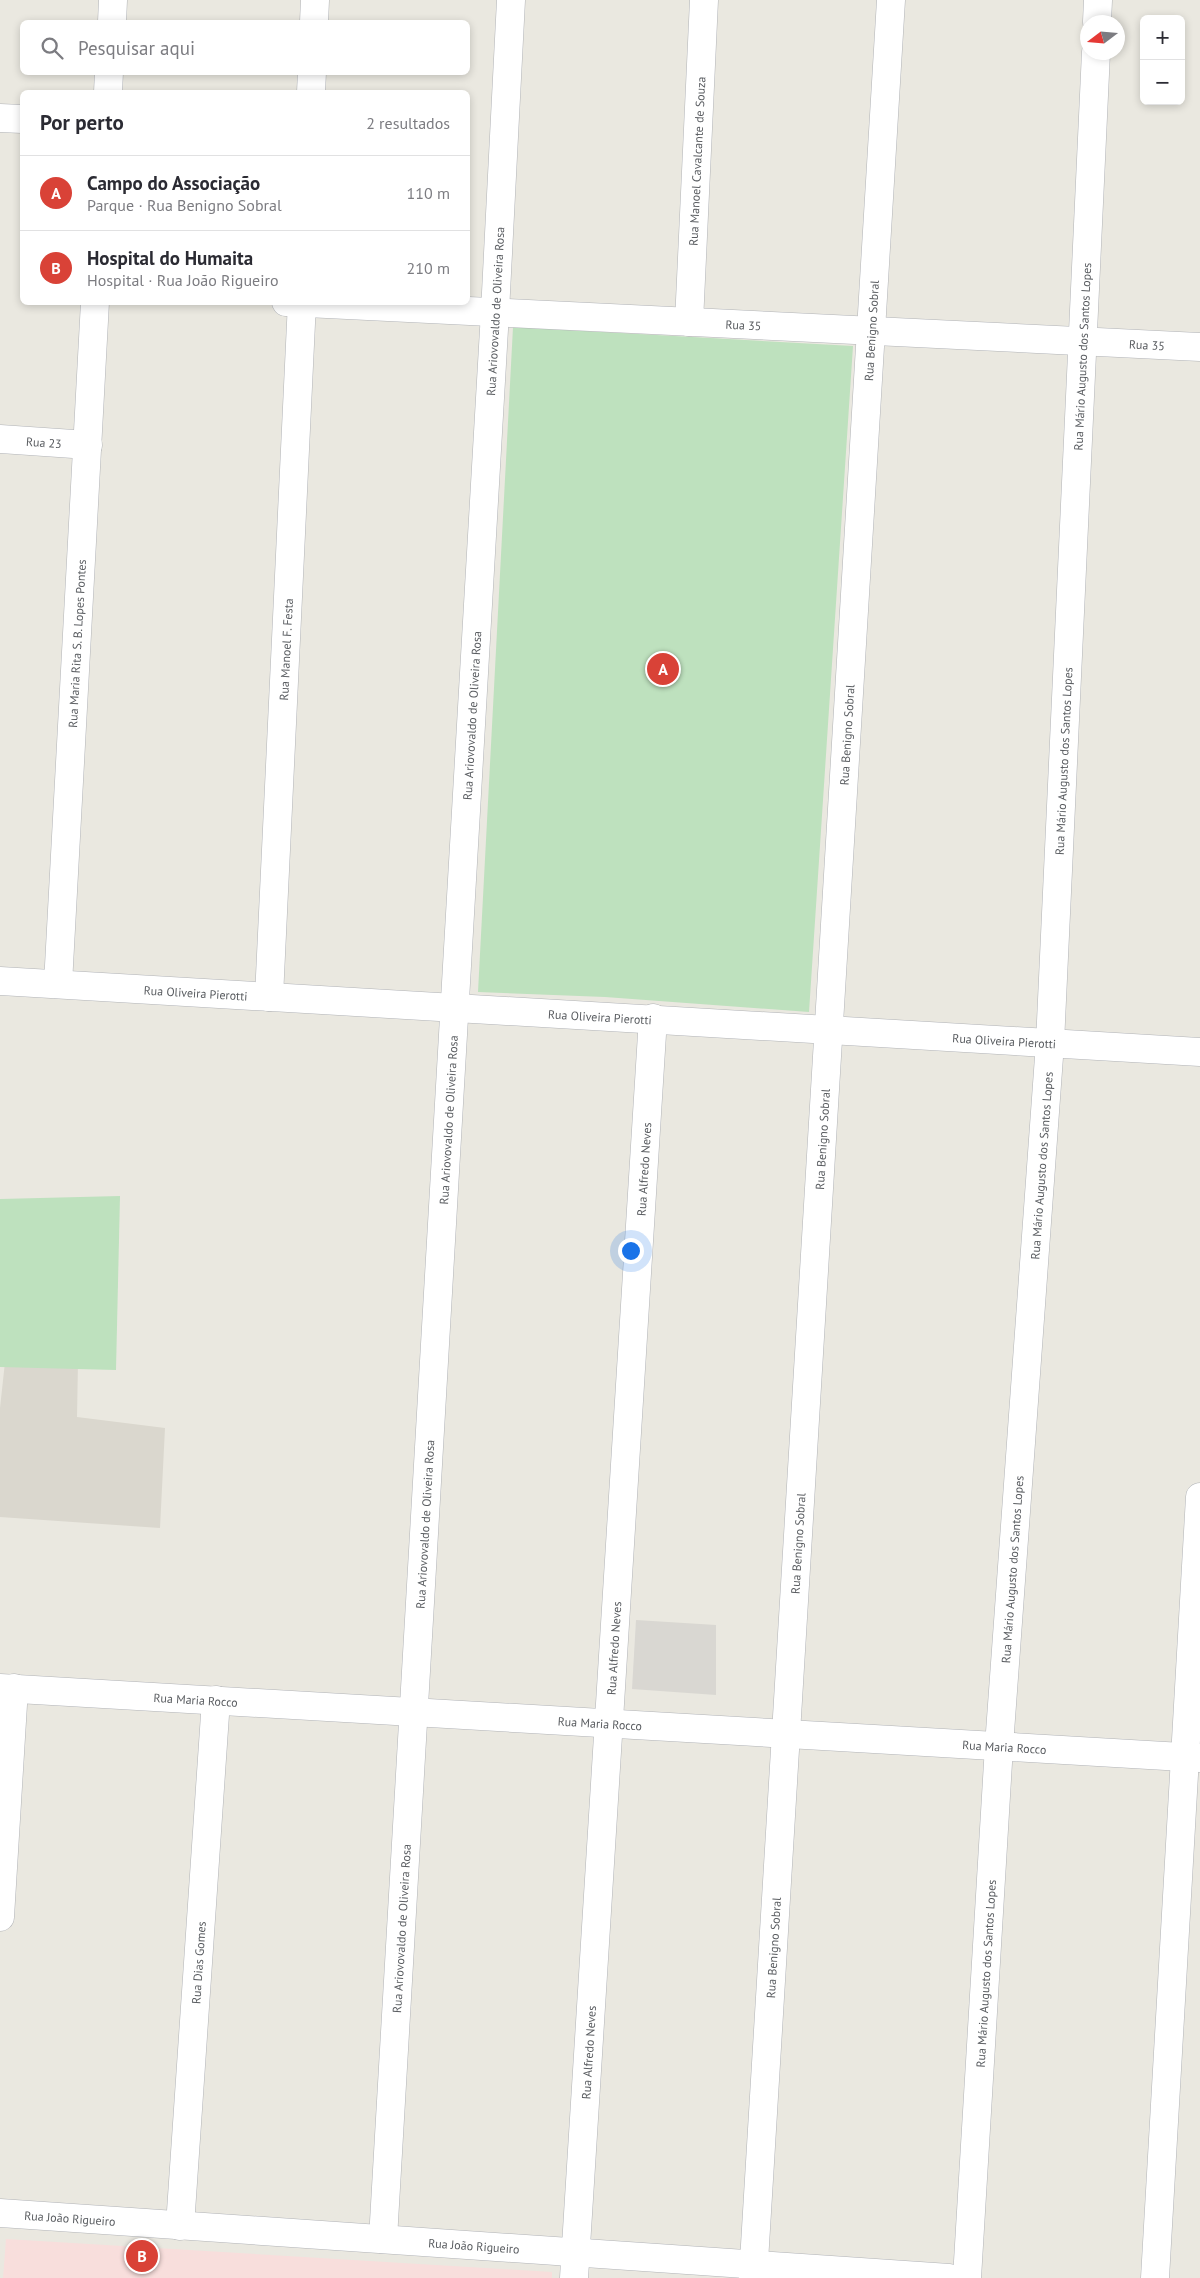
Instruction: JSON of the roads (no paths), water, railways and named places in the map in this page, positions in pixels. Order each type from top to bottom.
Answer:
[{"type":"street","points":[[112,20],[113,0]]},
{"type":"street","points":[[314,20],[315,0]]},
{"type":"street","name":"Rua Ariovovaldo de Oliveira Rosa","points":[[383,2239],[495,312],[511,0]]},
{"type":"street","name":"Rua Manoel Cavalcante de Souza","points":[[689,322],[704,0]]},
{"type":"street","name":"Rua Benigno Sobral","points":[[753,2271],[891,0]]},
{"type":"street","points":[[1097,15],[1098,0]]},
{"type":"street","name":"Rua Mário Augusto dos Santos Lopes","points":[[967,2278],[999,1746],[1050,1043],[1096,60]]},
{"type":"street","points":[[108,90],[109,75]]},
{"type":"street","points":[[311,90],[312,75]]},
{"type":"street","points":[[0,118],[20,119]]},
{"type":"street","name":"Rua Maria Rita S. B. Lopes Pontes","points":[[58,984],[96,305]]},
{"type":"street","name":"Rua Manoel F. Festa","points":[[270,997],[297,305]]},
{"type":"street","name":"Rua 35","points":[[341,305],[1200,347]]},
{"type":"street","name":"Rua 23","points":[[0,440],[88,445]]},
{"type":"street","name":"Rua Oliveira Pierotti","points":[[0,981],[653,1018],[1200,1052]]},
{"type":"street","name":"Rua Alfredo Neves","points":[[575,2265],[653,1018]]},
{"type":"street","points":[[1155,2278],[1192,1758],[1200,1497]]},
{"type":"street","points":[[0,1917],[7,1688]]},
{"type":"street","name":"Rua Maria Rocco","points":[[7,1688],[1192,1758]]},
{"type":"street","name":"Rua Dias Gomes","points":[[180,2226],[216,1700]]},
{"type":"street","name":"Rua João Rigueiro","points":[[0,2213],[383,2239],[575,2265],[949,2278]]},
{"type":"place","name":"Campo do Associação","points":[[663,669]]},
{"type":"place","name":"Hospital do Humaita","points":[[142,2256]]}]
